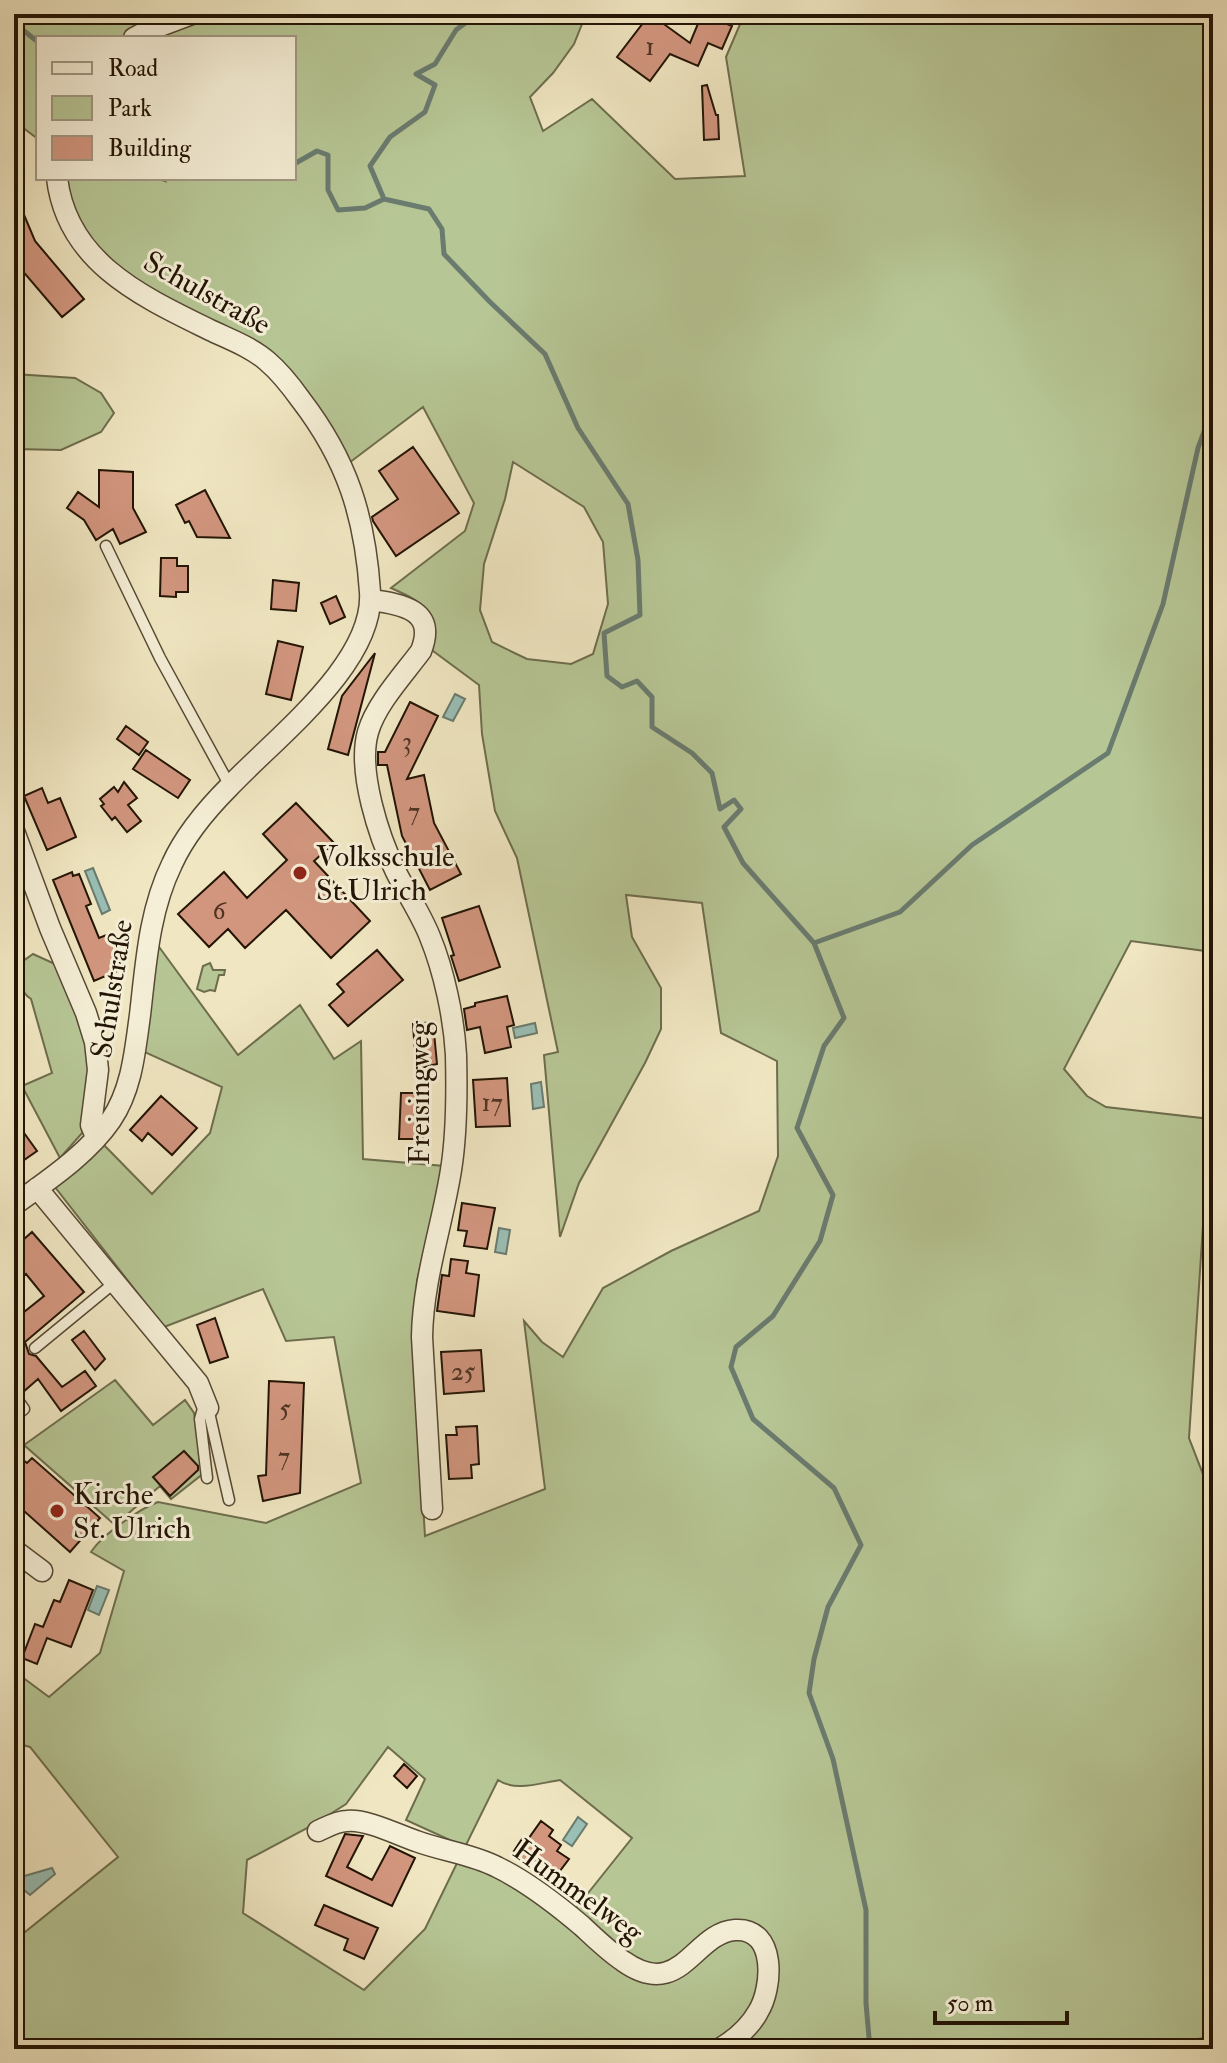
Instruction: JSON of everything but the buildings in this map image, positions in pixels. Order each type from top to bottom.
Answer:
[{"type":"street","points":[[138,36],[171,18],[192,14]]},
{"type":"street","name":"Schulstraße","points":[[14,1205],[69,1164],[110,1122],[124,1097],[132,1069],[152,917],[173,861],[209,808],[299,719],[340,671],[358,644],[371,600],[368,561],[350,483],[312,414],[266,360],[157,303],[121,282],[99,263],[80,240],[67,215],[57,180]]},
{"type":"street","name":"Freisingweg","points":[[371,600],[401,604],[412,609],[425,629],[421,651],[375,717],[365,749],[368,784],[382,838],[436,952],[449,1005],[456,1054],[452,1167],[422,1310],[432,1509]]},
{"type":"street","points":[[14,831],[95,1042],[98,1070],[91,1125],[96,1137]]},
{"type":"street","points":[[37,1188],[198,1383],[208,1408]]},
{"type":"street","points":[[14,1550],[42,1571]]},
{"type":"street","name":"Hummelweg","points":[[318,1831],[348,1821],[361,1822],[433,1847],[481,1859],[557,1906],[620,1959],[644,1972],[657,1974],[679,1966],[714,1938],[726,1932],[746,1931],[762,1944],[769,1964],[765,1999],[751,2023],[719,2049]]},
{"type":"lane","points":[[106,546],[160,658],[230,786]]},
{"type":"lane","points":[[35,1348],[114,1283]]},
{"type":"lane","points":[[14,1395],[24,1409],[14,1417]]},
{"type":"lane","points":[[207,1478],[200,1419],[202,1412],[208,1408],[229,1500]]},
{"type":"green space","points":[[14,14],[162,14],[167,20],[135,36],[36,36],[36,138],[14,121]]},
{"type":"green space","points":[[202,14],[586,14],[574,44],[530,97],[543,131],[592,99],[675,179],[745,176],[726,57],[741,22],[721,14],[1213,14],[1213,952],[1131,941],[1064,1069],[1087,1096],[1106,1107],[1210,1119],[1189,1438],[1213,1500],[1213,2037],[1116,2049],[14,2049],[14,1934],[25,1932],[118,1857],[30,1747],[15,1743],[23,1723],[14,1671],[49,1697],[100,1653],[124,1571],[91,1552],[112,1531],[150,1505],[158,1502],[266,1523],[361,1483],[334,1337],[286,1341],[263,1289],[164,1327],[55,1187],[100,1141],[152,1194],[210,1133],[222,1087],[140,1050],[154,940],[238,1055],[300,1005],[334,1059],[361,1041],[363,1159],[444,1166],[417,1281],[413,1345],[425,1536],[545,1489],[524,1321],[542,1342],[563,1357],[603,1288],[671,1251],[759,1211],[778,1156],[777,1061],[721,1033],[702,903],[626,895],[632,937],[661,988],[661,1029],[579,1183],[560,1237],[544,1055],[558,1052],[517,858],[495,811],[482,734],[479,685],[429,648],[424,609],[413,599],[391,588],[465,531],[474,503],[423,407],[349,463],[242,336],[131,279],[112,265],[80,228],[64,180],[296,180],[296,36],[144,36]],"holes":[[[513,462],[584,507],[603,542],[608,604],[593,654],[571,664],[527,659],[492,642],[480,610],[484,564],[505,499]],[[388,1747],[425,1779],[406,1820],[465,1847],[498,1780],[520,1786],[560,1780],[632,1838],[565,1922],[501,1875],[458,1861],[425,1929],[364,1990],[243,1913],[247,1860],[346,1804]]]},
{"type":"green space","points":[[14,374],[75,378],[101,393],[114,413],[101,432],[61,450],[14,449]]},
{"type":"green space","points":[[33,954],[55,964],[92,1045],[83,1132],[60,1158],[22,1086],[52,1073],[31,999],[24,992],[19,977],[22,962]]},
{"type":"green space","points":[[210,963],[213,970],[225,970],[224,975],[219,975],[215,991],[204,992],[197,989],[203,966]]},
{"type":"green space","points":[[115,1380],[153,1425],[185,1400],[194,1413],[204,1473],[171,1499],[160,1486],[115,1525],[24,1445]]},
{"type":"water","points":[[455,694],[465,699],[453,721],[443,717]]},
{"type":"water","points":[[93,868],[110,910],[102,914],[85,871]]},
{"type":"water","points":[[535,1023],[537,1033],[515,1038],[513,1028]]},
{"type":"water","points":[[541,1082],[544,1107],[533,1109],[531,1084]]},
{"type":"water","points":[[499,1228],[510,1230],[506,1254],[495,1252]]},
{"type":"water","points":[[97,1586],[109,1590],[99,1615],[88,1610]]},
{"type":"water","points":[[578,1817],[587,1824],[572,1846],[563,1840]]},
{"type":"water","points":[[52,1868],[55,1874],[30,1895],[24,1890],[21,1877]]},
{"type":"waterway","points":[[384,199],[370,166],[390,137],[425,112],[435,85],[416,74],[435,64],[456,30],[477,14]]},
{"type":"waterway","points":[[14,23],[36,40]]},
{"type":"waterway","points":[[296,163],[317,151],[328,155],[328,190],[338,210],[365,208],[384,199],[429,209],[442,229],[444,254],[545,354],[578,428],[628,504],[638,560],[640,615],[604,633],[607,676],[622,687],[637,681],[652,697],[652,727],[692,753],[712,773],[720,809],[734,800],[741,809],[724,827],[743,863],[814,943],[844,1018],[824,1046],[797,1128],[833,1195],[820,1241],[773,1316],[736,1347],[731,1367],[753,1419],[834,1488],[861,1545],[828,1607],[814,1659],[809,1693],[833,1759],[866,1910],[866,2003],[870,2049]]},
{"type":"waterway","points":[[814,943],[900,912],[972,845],[1108,753],[1163,604],[1198,448],[1213,407]]},
{"type":"place","name":"Volksschule St.Ulrich","points":[[300,873]]},
{"type":"place","name":"Kirche St. Ulrich","points":[[57,1511]]}]
